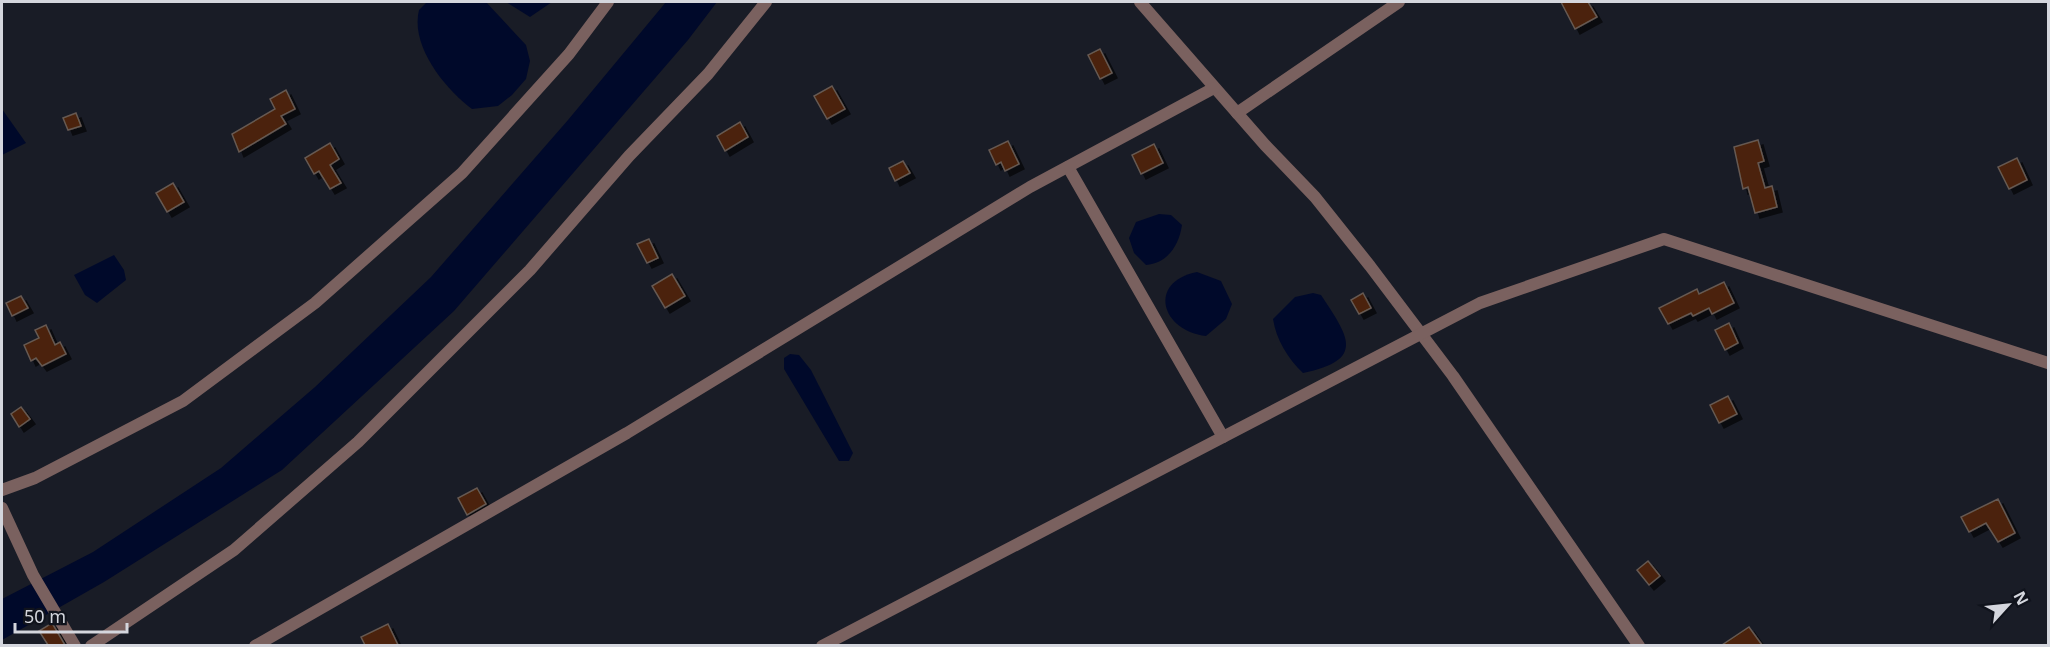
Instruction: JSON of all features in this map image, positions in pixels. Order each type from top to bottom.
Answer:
[{"type":"street","points":[[2,490],[35,478],[183,401],[315,303],[462,173],[569,54],[608,2]]},
{"type":"street","points":[[91,645],[234,550],[358,442],[530,270],[629,156],[708,74],[766,2]]},
{"type":"street","points":[[1140,2],[1236,113],[1316,197],[1421,334],[1639,645]]},
{"type":"street","points":[[1236,113],[1400,2]]},
{"type":"street","points":[[255,645],[617,439],[1030,187],[1215,88]]},
{"type":"street","points":[[1068,167],[1223,437]]},
{"type":"street","points":[[822,645],[1480,303],[1664,239],[2049,363]]},
{"type":"street","points":[[2,508],[33,575],[75,645]]},
{"type":"water","points":[[427,2],[486,2],[526,45],[530,61],[526,79],[512,95],[498,106],[472,109],[451,90],[432,66],[420,38],[419,10]]},
{"type":"water","points":[[506,2],[552,2],[530,17]]},
{"type":"water","points":[[666,2],[717,2],[688,40],[454,311],[282,470],[104,582],[2,640],[2,599],[93,552],[221,468],[315,387],[431,277],[568,120]]},
{"type":"water","points":[[2,109],[26,143],[2,155]]},
{"type":"water","points":[[1159,214],[1171,215],[1182,225],[1171,252],[1160,261],[1146,265],[1134,253],[1129,238],[1136,222]]},
{"type":"water","points":[[114,255],[124,270],[126,280],[97,303],[85,295],[74,275]]},
{"type":"water","points":[[1197,272],[1221,281],[1232,304],[1226,319],[1206,336],[1191,332],[1179,325],[1170,316],[1166,306],[1166,295],[1171,286],[1181,277]]},
{"type":"water","points":[[1313,293],[1321,295],[1331,310],[1344,334],[1346,344],[1344,353],[1337,361],[1323,368],[1303,373],[1284,348],[1273,319],[1295,297]]},
{"type":"water","points":[[790,354],[799,355],[811,370],[853,453],[849,461],[839,461],[784,369],[784,358]]},
{"type":"building","points":[[1561,2],[1588,2],[1597,17],[1575,29]]},
{"type":"building","points":[[1100,49],[1112,73],[1100,79],[1088,55]]},
{"type":"building","points":[[832,86],[845,109],[827,119],[814,96]]},
{"type":"building","points":[[286,90],[295,109],[281,116],[286,124],[239,152],[232,134],[275,109],[270,99]]},
{"type":"building","points":[[76,113],[81,126],[68,130],[63,118]]},
{"type":"building","points":[[740,122],[748,137],[725,151],[717,136]]},
{"type":"building","points":[[1758,140],[1764,161],[1758,163],[1765,188],[1772,186],[1777,207],[1755,213],[1748,187],[1743,189],[1734,147]]},
{"type":"building","points":[[1008,141],[1019,164],[1005,171],[1001,162],[996,165],[989,150]]},
{"type":"building","points":[[330,143],[339,159],[330,165],[341,183],[330,189],[319,171],[314,174],[305,158]]},
{"type":"building","points":[[1154,144],[1163,163],[1141,174],[1132,155]]},
{"type":"building","points":[[2017,158],[2027,180],[2009,189],[1998,167]]},
{"type":"building","points":[[903,161],[910,173],[895,181],[889,168]]},
{"type":"building","points":[[173,183],[184,202],[167,212],[156,193]]},
{"type":"building","points":[[649,239],[658,258],[647,263],[637,244]]},
{"type":"building","points":[[672,274],[685,296],[665,308],[652,286]]},
{"type":"building","points":[[1724,282],[1734,303],[1712,314],[1709,308],[1693,316],[1691,313],[1668,324],[1659,308],[1697,289],[1699,294]]},
{"type":"building","points":[[1363,293],[1371,308],[1359,314],[1351,300]]},
{"type":"building","points":[[21,296],[28,308],[12,316],[6,303]]},
{"type":"building","points":[[1729,323],[1738,343],[1725,350],[1715,330]]},
{"type":"building","points":[[46,325],[55,345],[60,342],[66,354],[42,366],[36,358],[31,361],[24,345],[39,338],[35,330]]},
{"type":"building","points":[[1728,396],[1737,414],[1719,423],[1710,405]]},
{"type":"building","points":[[21,407],[30,419],[19,427],[11,414]]},
{"type":"building","points":[[477,488],[486,504],[467,515],[458,498]]},
{"type":"building","points":[[1998,499],[2015,533],[1998,542],[1986,523],[1969,532],[1961,517]]},
{"type":"building","points":[[1648,561],[1660,576],[1649,585],[1637,570]]},
{"type":"building","points":[[52,623],[65,645],[48,645],[39,631]]},
{"type":"building","points":[[388,624],[398,645],[365,645],[361,637]]},
{"type":"building","points":[[1749,627],[1762,645],[1722,645]]}]
